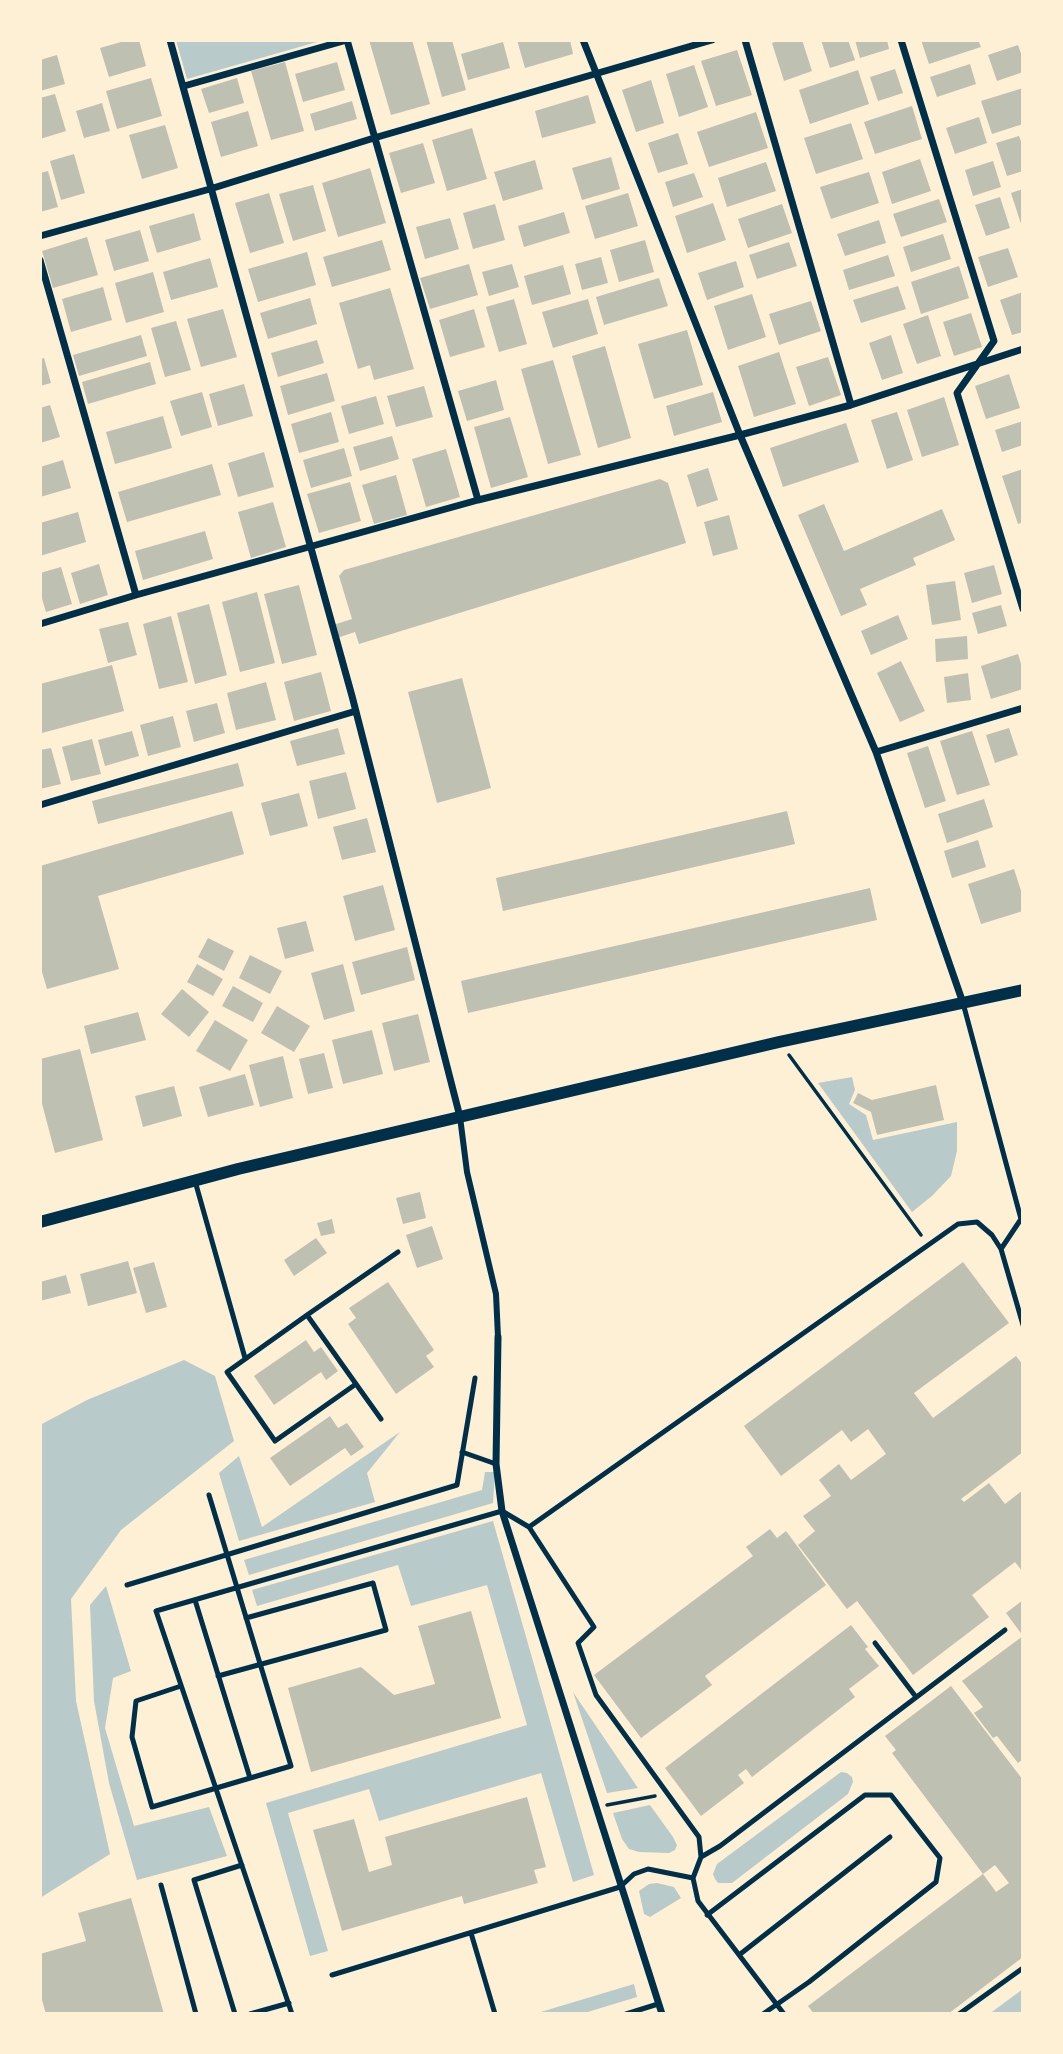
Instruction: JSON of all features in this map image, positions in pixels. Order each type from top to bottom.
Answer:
[{"type":"street","points":[[170,40],[356,711],[460,1117],[467,1172],[496,1294],[496,1464],[502,1511],[662,2014]]},
{"type":"street","points":[[184,86],[347,40],[478,500]]},
{"type":"street","points":[[583,40],[740,435],[876,752],[962,1003]]},
{"type":"street","points":[[40,236],[210,189],[374,138],[712,40]]},
{"type":"street","points":[[745,40],[851,404]]},
{"type":"street","points":[[901,40],[994,341],[957,393],[1023,609]]},
{"type":"street","points":[[40,260],[136,595]]},
{"type":"street","points":[[40,624],[478,500],[740,435],[851,404],[1023,349]]},
{"type":"street","points":[[876,752],[1023,708]]},
{"type":"street","points":[[40,805],[356,711]]},
{"type":"street","points":[[40,1222],[195,1181],[460,1117],[779,1042],[1023,990]]},
{"type":"lane","points":[[962,1003],[1021,1219],[1001,1249]]},
{"type":"lane","points":[[195,1181],[246,1358]]},
{"type":"lane","points":[[529,1527],[958,1224],[977,1222],[992,1235],[1001,1249],[1023,1325]]},
{"type":"lane","points":[[356,1384],[275,1441],[227,1372],[398,1252]]},
{"type":"lane","points":[[307,1314],[381,1419]]},
{"type":"lane","points":[[127,1586],[457,1485],[475,1378]]},
{"type":"lane","points":[[462,1452],[496,1464]]},
{"type":"lane","points":[[181,1686],[136,1701],[132,1737],[152,1807],[291,1766],[209,1495]]},
{"type":"lane","points":[[292,2014],[156,1611],[502,1511],[529,1527],[594,1627],[578,1643],[596,1695],[699,1837],[701,1857],[694,1878],[698,1901],[785,2014]]},
{"type":"lane","points":[[218,1676],[386,1630],[373,1583],[246,1618]]},
{"type":"lane","points":[[195,1600],[250,1779]]},
{"type":"lane","points":[[701,1857],[720,1846],[1005,1630]]},
{"type":"lane","points":[[876,1643],[916,1697]]},
{"type":"lane","points":[[708,1915],[865,1795],[891,1795],[940,1858],[936,1882],[809,1982],[763,2014]]},
{"type":"lane","points":[[739,1955],[890,1837]]},
{"type":"lane","points":[[235,2014],[194,1880],[242,1865]]},
{"type":"lane","points":[[332,1975],[621,1887],[634,1874],[648,1869],[694,1878]]},
{"type":"lane","points":[[161,1885],[196,2014]]},
{"type":"lane","points":[[471,1933],[495,2014]]},
{"type":"lane","points":[[959,2014],[1023,1968]]},
{"type":"lane","points":[[250,2014],[289,2003]]},
{"type":"lane","points":[[626,2014],[658,2004]]},
{"type":"path","points":[[779,1042],[928,1246]]},
{"type":"path","points":[[596,1807],[667,1793]]},
{"type":"shaded area","points":[[176,40],[324,40],[187,79]]},
{"type":"shaded area","points":[[852,1077],[855,1090],[849,1104],[866,1115],[873,1140],[957,1122],[957,1151],[951,1176],[912,1212],[818,1083]]},
{"type":"shaded area","points":[[184,1360],[215,1376],[234,1441],[121,1530],[71,1599],[76,1701],[110,1854],[40,1898],[40,1425],[87,1400]]},
{"type":"shaded area","points":[[400,1432],[367,1473],[375,1502],[239,1541],[219,1473],[239,1456],[262,1527]]},
{"type":"shaded area","points":[[485,1472],[495,1472],[493,1503],[249,1575],[244,1560],[482,1490]]},
{"type":"shaded area","points":[[493,1521],[594,1875],[573,1882],[541,1773],[379,1821],[369,1789],[288,1813],[328,1951],[310,1956],[266,1803],[527,1725],[487,1585],[411,1606],[398,1565],[257,1606],[252,1590]]},
{"type":"shaded area","points":[[106,1586],[131,1671],[113,1678],[105,1728],[134,1826],[209,1807],[227,1856],[137,1880],[109,1783],[94,1701],[90,1605]]},
{"type":"shaded area","points":[[573,1692],[638,1788],[607,1793]]},
{"type":"shaded area","points":[[841,1772],[852,1777],[853,1782],[848,1794],[732,1883],[718,1883],[713,1874],[717,1864]]},
{"type":"shaded area","points":[[650,1805],[677,1845],[675,1850],[669,1853],[639,1852],[629,1849],[622,1839],[613,1813]]},
{"type":"shaded area","points":[[649,1884],[674,1887],[681,1898],[650,1917],[644,1914],[639,1891]]},
{"type":"shaded area","points":[[634,1984],[637,1997],[581,2014],[534,2014]]},
{"type":"shaded area","points":[[1023,1989],[1023,2014],[989,2014]]},
{"type":"building","points":[[128,40],[139,40],[146,66],[109,77],[100,48]]},
{"type":"building","points":[[369,40],[412,40],[430,104],[391,115]]},
{"type":"building","points":[[426,40],[452,40],[466,90],[442,97]]},
{"type":"building","points":[[517,40],[570,40],[573,54],[525,68]]},
{"type":"building","points":[[802,40],[812,71],[784,81],[772,43]]},
{"type":"building","points":[[821,40],[848,40],[855,60],[830,68]]},
{"type":"building","points":[[855,40],[887,40],[889,49],[860,58]]},
{"type":"building","points":[[921,40],[978,40],[981,47],[929,64]]},
{"type":"building","points":[[503,42],[510,68],[468,80],[461,54]]},
{"type":"building","points":[[1018,45],[1023,59],[1023,72],[997,81],[988,55]]},
{"type":"building","points":[[737,50],[752,95],[716,106],[701,61]]},
{"type":"building","points":[[57,55],[65,84],[40,91],[40,60]]},
{"type":"building","points":[[285,62],[304,131],[271,140],[251,71]]},
{"type":"building","points":[[337,62],[345,90],[303,102],[295,74]]},
{"type":"building","points":[[970,64],[976,84],[937,97],[930,77]]},
{"type":"building","points":[[694,65],[708,107],[679,117],[666,74]]},
{"type":"building","points":[[895,69],[903,93],[878,101],[870,77]]},
{"type":"building","points":[[858,70],[869,104],[810,124],[799,90]]},
{"type":"building","points":[[151,78],[162,116],[117,129],[106,91]]},
{"type":"building","points":[[237,78],[244,103],[209,113],[201,89]]},
{"type":"building","points":[[651,80],[664,123],[636,132],[622,90]]},
{"type":"building","points":[[1023,88],[1023,124],[992,134],[981,101]]},
{"type":"building","points":[[55,94],[66,131],[40,139],[40,98]]},
{"type":"building","points":[[588,95],[596,123],[542,138],[535,111]]},
{"type":"building","points":[[352,101],[357,119],[315,131],[310,114]]},
{"type":"building","points":[[102,103],[110,131],[84,138],[76,111]]},
{"type":"building","points":[[912,106],[922,139],[875,154],[864,122]]},
{"type":"building","points":[[248,111],[258,146],[221,157],[211,122]]},
{"type":"building","points":[[756,112],[768,148],[709,167],[697,132]]},
{"type":"building","points":[[979,117],[987,143],[955,154],[946,128]]},
{"type":"building","points":[[851,123],[863,159],[816,174],[804,138]]},
{"type":"building","points":[[165,125],[178,168],[142,179],[129,135]]},
{"type":"building","points":[[472,128],[487,179],[447,191],[432,140]]},
{"type":"building","points":[[678,133],[688,164],[658,173],[648,143]]},
{"type":"building","points":[[1019,136],[1023,147],[1023,171],[1007,176],[996,143]]},
{"type":"building","points":[[423,143],[435,183],[401,193],[389,153]]},
{"type":"building","points":[[74,154],[85,193],[61,200],[50,161]]},
{"type":"building","points":[[611,157],[620,189],[582,200],[572,168]]},
{"type":"building","points":[[920,159],[931,191],[892,204],[882,172]]},
{"type":"building","points":[[535,160],[543,189],[503,201],[494,172]]},
{"type":"building","points":[[993,161],[1001,187],[973,196],[965,170]]},
{"type":"building","points":[[766,162],[776,191],[727,207],[718,178]]},
{"type":"building","points":[[370,168],[386,223],[338,237],[322,183]]},
{"type":"building","points":[[48,171],[58,207],[40,212],[40,173]]},
{"type":"building","points":[[869,172],[879,203],[831,219],[820,187]]},
{"type":"building","points":[[694,173],[703,197],[673,207],[665,182]]},
{"type":"building","points":[[313,185],[326,231],[293,241],[279,194]]},
{"type":"building","points":[[1023,189],[1023,227],[1022,227],[1011,193]]},
{"type":"building","points":[[269,193],[284,243],[250,253],[235,203]]},
{"type":"building","points":[[628,193],[638,226],[595,239],[585,206]]},
{"type":"building","points":[[1000,197],[1010,228],[986,236],[975,205]]},
{"type":"building","points":[[939,199],[947,222],[901,237],[893,214]]},
{"type":"building","points":[[713,203],[726,240],[687,253],[675,216]]},
{"type":"building","points":[[495,204],[505,240],[473,249],[463,213]]},
{"type":"building","points":[[782,204],[792,233],[748,248],[738,219]]},
{"type":"building","points":[[564,212],[570,233],[524,247],[518,226]]},
{"type":"building","points":[[194,213],[201,240],[157,253],[149,226]]},
{"type":"building","points":[[450,218],[459,249],[425,259],[416,227]]},
{"type":"building","points":[[879,220],[886,243],[845,256],[837,234]]},
{"type":"building","points":[[140,230],[149,261],[114,271],[105,240]]},
{"type":"building","points":[[943,234],[951,259],[911,272],[903,247]]},
{"type":"building","points":[[87,237],[98,275],[53,288],[42,251]]},
{"type":"building","points":[[382,240],[391,270],[332,287],[323,257]]},
{"type":"building","points":[[645,240],[654,272],[619,282],[610,250]]},
{"type":"building","points":[[789,242],[797,266],[757,279],[749,255]]},
{"type":"building","points":[[1008,248],[1018,277],[988,287],[978,257]]},
{"type":"building","points":[[307,252],[316,285],[258,302],[248,269]]},
{"type":"building","points":[[888,255],[895,276],[849,290],[843,270]]},
{"type":"building","points":[[601,257],[608,283],[582,290],[575,264]]},
{"type":"building","points":[[210,258],[218,287],[171,300],[163,272]]},
{"type":"building","points":[[736,261],[744,287],[707,300],[698,273]]},
{"type":"building","points":[[469,264],[478,295],[430,309],[420,278]]},
{"type":"building","points":[[512,264],[519,287],[489,296],[482,272]]},
{"type":"building","points":[[563,265],[571,294],[532,305],[524,276]]},
{"type":"building","points":[[959,266],[969,298],[921,314],[911,282]]},
{"type":"building","points":[[153,272],[164,312],[126,323],[115,283]]},
{"type":"building","points":[[659,278],[668,306],[604,325],[596,297]]},
{"type":"building","points":[[898,286],[906,309],[861,323],[853,300]]},
{"type":"building","points":[[103,287],[112,320],[71,332],[62,299]]},
{"type":"building","points":[[390,288],[414,369],[374,380],[370,365],[358,369],[339,303]]},
{"type":"building","points":[[1023,292],[1023,332],[1012,335],[1000,300]]},
{"type":"building","points":[[752,294],[766,337],[728,350],[714,306]]},
{"type":"building","points":[[310,298],[317,324],[268,339],[260,313]]},
{"type":"building","points":[[514,299],[527,344],[499,352],[486,307]]},
{"type":"building","points":[[588,299],[598,334],[553,348],[542,312]]},
{"type":"building","points":[[811,301],[821,331],[779,345],[769,314]]},
{"type":"building","points":[[223,309],[237,357],[201,367],[187,319]]},
{"type":"building","points":[[474,309],[485,347],[450,357],[439,320]]},
{"type":"building","points":[[971,313],[982,347],[954,356],[943,322]]},
{"type":"building","points":[[928,315],[941,356],[917,364],[903,324]]},
{"type":"building","points":[[176,321],[191,370],[165,377],[151,328]]},
{"type":"building","points":[[687,330],[703,385],[654,399],[638,344]]},
{"type":"building","points":[[141,335],[147,356],[79,376],[73,355]]},
{"type":"building","points":[[891,335],[903,373],[882,380],[869,343]]},
{"type":"building","points":[[317,340],[324,363],[278,377],[271,353]]},
{"type":"building","points":[[605,346],[631,438],[598,448],[572,356]]},
{"type":"building","points":[[779,352],[796,404],[754,417],[738,366]]},
{"type":"building","points":[[828,357],[841,395],[809,406],[796,367]]},
{"type":"building","points":[[44,358],[51,383],[40,386],[40,359]]},
{"type":"building","points":[[553,360],[581,455],[548,464],[521,369]]},
{"type":"building","points":[[150,362],[156,384],[88,404],[82,382]]},
{"type":"building","points":[[327,373],[335,401],[288,415],[280,386]]},
{"type":"building","points":[[1009,374],[1020,408],[986,419],[975,386]]},
{"type":"building","points":[[496,380],[504,410],[467,421],[458,391]]},
{"type":"building","points":[[244,384],[253,416],[218,426],[209,394]]},
{"type":"building","points":[[424,386],[433,417],[396,427],[387,396]]},
{"type":"building","points":[[202,392],[212,427],[181,436],[170,401]]},
{"type":"building","points":[[713,392],[722,422],[674,436],[666,406]]},
{"type":"building","points":[[376,396],[384,424],[349,434],[341,406]]},
{"type":"building","points":[[944,397],[959,445],[922,457],[907,410]]},
{"type":"building","points":[[50,405],[60,437],[40,443],[40,408]]},
{"type":"building","points":[[331,412],[339,442],[299,453],[291,424]]},
{"type":"building","points":[[897,412],[913,460],[887,469],[871,420]]},
{"type":"building","points":[[163,416],[172,448],[115,464],[106,432]]},
{"type":"building","points":[[510,417],[528,477],[491,488],[474,427]]},
{"type":"building","points":[[1023,421],[1023,445],[1002,452],[995,430]]},
{"type":"building","points":[[846,423],[859,462],[783,487],[770,448]]},
{"type":"building","points":[[392,436],[399,459],[360,471],[353,447]]},
{"type":"building","points":[[344,448],[352,476],[311,488],[303,460]]},
{"type":"building","points":[[446,449],[460,497],[426,507],[412,459]]},
{"type":"building","points":[[264,452],[274,487],[238,497],[228,463]]},
{"type":"building","points":[[63,460],[71,488],[40,497],[40,467]]},
{"type":"building","points":[[212,464],[221,495],[127,522],[118,492]]},
{"type":"building","points":[[708,468],[718,500],[697,507],[687,475]]},
{"type":"building","points":[[1023,469],[1023,522],[1018,524],[1002,476]]},
{"type":"building","points":[[396,475],[407,515],[374,524],[362,485]]},
{"type":"building","points":[[660,479],[668,483],[686,543],[359,644],[355,632],[337,638],[333,625],[352,619],[339,576],[344,570]]},
{"type":"building","points":[[350,482],[361,521],[319,533],[307,494]]},
{"type":"building","points":[[273,502],[286,547],[251,558],[238,512]]},
{"type":"building","points":[[824,504],[844,551],[942,509],[955,540],[913,558],[916,565],[860,589],[867,605],[841,616],[798,515]]},
{"type":"building","points":[[78,512],[86,542],[40,556],[40,523]]},
{"type":"building","points":[[729,515],[738,549],[713,556],[704,522]]},
{"type":"building","points":[[205,531],[213,559],[143,580],[135,551]]},
{"type":"building","points":[[99,564],[108,595],[80,604],[71,573]]},
{"type":"building","points":[[994,565],[1002,594],[972,603],[964,573]]},
{"type":"building","points":[[61,567],[72,604],[46,612],[40,592],[40,573]]},
{"type":"building","points":[[955,581],[961,620],[932,625],[926,585]]},
{"type":"building","points":[[299,585],[317,655],[282,664],[264,594]]},
{"type":"building","points":[[257,592],[275,663],[240,672],[222,602]]},
{"type":"building","points":[[209,604],[227,675],[195,684],[177,613]]},
{"type":"building","points":[[1001,605],[1007,626],[978,634],[972,613]]},
{"type":"building","points":[[898,615],[908,639],[871,655],[861,631]]},
{"type":"building","points":[[171,616],[188,682],[159,689],[143,624]]},
{"type":"building","points":[[128,622],[137,655],[108,663],[99,629]]},
{"type":"building","points":[[967,636],[968,659],[936,662],[935,639]]},
{"type":"building","points":[[1018,654],[1023,670],[1023,689],[991,699],[981,666]]},
{"type":"building","points":[[901,661],[925,711],[900,722],[877,673]]},
{"type":"building","points":[[112,665],[124,711],[42,733],[40,684]]},
{"type":"building","points":[[321,672],[331,711],[294,721],[284,682]]},
{"type":"building","points":[[968,673],[971,700],[947,703],[944,677]]},
{"type":"building","points":[[462,678],[491,788],[437,803],[408,692]]},
{"type":"building","points":[[266,682],[276,720],[236,730],[227,693]]},
{"type":"building","points":[[217,703],[225,733],[194,742],[186,711]]},
{"type":"building","points":[[173,716],[181,747],[148,756],[140,725]]},
{"type":"building","points":[[338,728],[345,754],[297,766],[290,741]]},
{"type":"building","points":[[1009,728],[1018,755],[995,763],[986,735]]},
{"type":"building","points":[[132,731],[139,756],[105,766],[98,740]]},
{"type":"building","points":[[972,731],[990,785],[957,795],[940,741]]},
{"type":"building","points":[[92,739],[101,774],[71,781],[62,747]]},
{"type":"building","points":[[928,746],[946,801],[925,808],[907,753]]},
{"type":"building","points":[[51,748],[61,784],[40,789],[40,750]]},
{"type":"building","points":[[238,763],[244,786],[98,824],[92,801]]},
{"type":"building","points":[[346,772],[356,809],[318,819],[309,781]]},
{"type":"building","points":[[299,793],[308,826],[270,836],[261,803]]},
{"type":"building","points":[[984,799],[993,827],[947,843],[938,814]]},
{"type":"building","points":[[232,811],[244,854],[98,896],[119,969],[47,989],[40,965],[40,866]]},
{"type":"building","points":[[787,811],[795,844],[503,911],[496,878]]},
{"type":"building","points":[[367,818],[376,852],[342,860],[333,827]]},
{"type":"building","points":[[978,840],[986,867],[952,878],[944,851]]},
{"type":"building","points":[[1014,869],[1023,897],[1023,911],[981,924],[968,884]]},
{"type":"building","points":[[383,885],[395,930],[355,941],[343,896]]},
{"type":"building","points":[[870,888],[877,920],[468,1013],[461,981]]},
{"type":"building","points":[[306,921],[314,951],[285,959],[277,928]]},
{"type":"building","points":[[208,938],[234,951],[224,971],[198,957]]},
{"type":"building","points":[[407,947],[415,980],[361,995],[352,962]]},
{"type":"building","points":[[250,955],[282,971],[270,994],[239,978]]},
{"type":"building","points":[[197,964],[223,979],[213,996],[187,982]]},
{"type":"building","points":[[343,964],[355,1011],[324,1020],[311,973]]},
{"type":"building","points":[[233,986],[263,1003],[253,1022],[222,1006]]},
{"type":"building","points":[[182,989],[209,1012],[189,1037],[161,1014]]},
{"type":"building","points":[[277,1006],[310,1026],[294,1052],[261,1033]]},
{"type":"building","points":[[138,1012],[146,1040],[91,1054],[84,1026]]},
{"type":"building","points":[[418,1014],[430,1062],[394,1071],[382,1023]]},
{"type":"building","points":[[215,1020],[248,1040],[230,1071],[196,1051]]},
{"type":"building","points":[[372,1030],[383,1074],[343,1084],[332,1040]]},
{"type":"building","points":[[80,1049],[103,1140],[55,1153],[40,1096],[40,1059]]},
{"type":"building","points":[[324,1053],[333,1088],[308,1094],[299,1059]]},
{"type":"building","points":[[283,1056],[293,1098],[260,1107],[249,1065]]},
{"type":"building","points":[[245,1074],[254,1105],[208,1117],[199,1087]]},
{"type":"building","points":[[936,1085],[944,1120],[877,1135],[871,1112],[853,1103],[858,1093],[872,1100]]},
{"type":"building","points":[[174,1086],[182,1116],[143,1127],[135,1096]]},
{"type":"building","points":[[420,1192],[426,1218],[403,1224],[396,1198]]},
{"type":"building","points":[[332,1219],[335,1233],[321,1236],[317,1223]]},
{"type":"building","points":[[432,1226],[443,1259],[417,1268],[406,1235]]},
{"type":"building","points":[[316,1238],[327,1253],[294,1276],[284,1260]]},
{"type":"building","points":[[128,1261],[137,1293],[88,1306],[80,1274]]},
{"type":"building","points":[[154,1262],[167,1307],[146,1313],[133,1268]]},
{"type":"building","points":[[963,1262],[1009,1323],[914,1393],[933,1418],[1016,1356],[1023,1365],[1023,1452],[961,1499],[964,1502],[989,1483],[1005,1504],[1023,1490],[1023,1572],[1015,1562],[972,1595],[989,1617],[913,1675],[857,1601],[847,1609],[798,1545],[815,1531],[803,1516],[831,1496],[819,1480],[839,1464],[851,1480],[886,1454],[868,1429],[851,1442],[842,1430],[781,1476],[744,1426]]},
{"type":"building","points":[[66,1275],[71,1293],[40,1301],[40,1282]]},
{"type":"building","points":[[388,1282],[434,1350],[426,1356],[434,1367],[396,1394],[348,1324],[356,1318],[349,1308]]},
{"type":"building","points":[[306,1340],[314,1352],[321,1347],[338,1371],[326,1380],[321,1372],[274,1405],[254,1376]]},
{"type":"building","points":[[330,1416],[338,1428],[347,1423],[364,1447],[351,1456],[345,1448],[290,1486],[270,1458]]},
{"type":"building","points":[[770,1529],[777,1538],[786,1531],[826,1585],[705,1676],[712,1685],[641,1738],[594,1675],[753,1556],[746,1547]]},
{"type":"building","points":[[1023,1600],[1023,1636],[1006,1613]]},
{"type":"building","points":[[471,1611],[501,1718],[311,1772],[288,1688],[361,1667],[394,1695],[435,1684],[418,1626]]},
{"type":"building","points":[[851,1625],[879,1666],[849,1689],[855,1697],[752,1777],[746,1769],[738,1775],[744,1783],[701,1816],[665,1768]]},
{"type":"building","points":[[1023,1636],[1023,1759],[1018,1763],[997,1736],[993,1738],[974,1713],[983,1707],[962,1681]]},
{"type":"building","points":[[951,1686],[1023,1780],[1023,1957],[948,2014],[814,2014],[808,2006],[983,1874],[892,1753],[896,1750],[885,1736]],"holes":[[[995,1865],[1009,1883],[996,1892],[983,1874]]]},
{"type":"building","points":[[527,1797],[546,1867],[534,1870],[538,1883],[464,1904],[462,1896],[342,1931],[313,1830],[354,1819],[369,1872],[392,1865],[385,1837]]},
{"type":"building","points":[[131,1898],[164,2014],[46,2014],[40,1993],[40,1954],[86,1941],[78,1913]]}]
